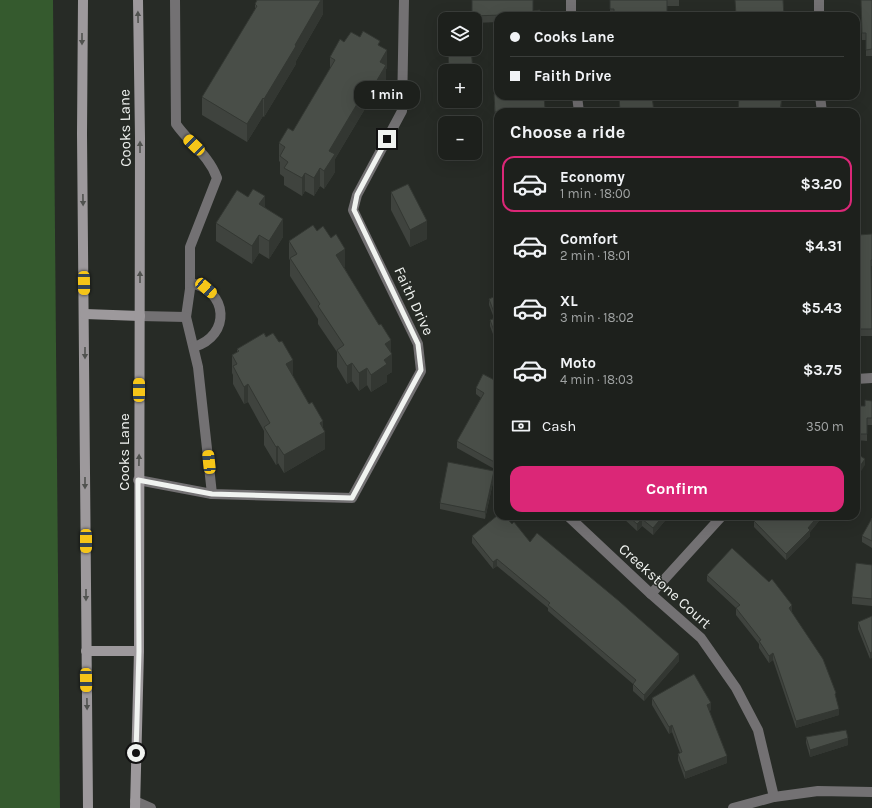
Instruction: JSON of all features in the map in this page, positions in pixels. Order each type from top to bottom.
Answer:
[{"type":"main road","points":[[83,0],[82,141],[85,314],[88,808]]},
{"type":"main road","name":"Cooks Lane","points":[[135,805],[139,651],[138,480],[140,138],[138,0]]},
{"type":"main road","points":[[85,314],[140,316]]},
{"type":"main road","points":[[86,651],[139,651]]},
{"type":"street","points":[[175,0],[176,124],[184,135],[213,166],[217,178],[190,248],[190,283],[186,317],[198,366],[212,494]]},
{"type":"street","name":"Faith Drive","points":[[138,480],[212,494],[352,498],[421,370],[418,344],[354,210],[357,195],[402,111],[404,0]]},
{"type":"street","points":[[571,0],[571,12]]},
{"type":"street","points":[[819,0],[819,12]]},
{"type":"street","points":[[190,283],[206,288],[212,294],[220,308],[221,317],[215,333],[209,340],[194,347]]},
{"type":"street","points":[[140,316],[186,317]]},
{"type":"street","points":[[860,379],[872,378]]},
{"type":"street","name":"Creekstone Court","points":[[572,520],[651,594],[701,638],[736,688],[758,730],[774,797]]},
{"type":"street","points":[[651,594],[718,520]]},
{"type":"street","points":[[733,808],[774,797],[818,791],[872,792]]},
{"type":"street","points":[[135,805],[151,808]]},
{"type":"green space","points":[[0,0],[53,0],[60,808],[0,808]]},
{"type":"building","points":[[257,0],[321,0],[295,45],[296,46],[247,124],[202,97],[257,6],[255,4]]},
{"type":"building","points":[[472,0],[533,0],[533,11],[540,10],[540,12],[494,12],[494,15],[482,16],[482,12],[472,12]]},
{"type":"building","points":[[610,0],[667,0],[667,12],[614,12],[614,9],[610,9]]},
{"type":"building","points":[[735,0],[783,0],[784,12],[736,12]]},
{"type":"building","points":[[861,0],[872,0],[872,49],[866,50],[866,33],[862,33]]},
{"type":"building","points":[[363,31],[380,41],[378,45],[387,50],[380,62],[386,65],[373,87],[369,84],[329,151],[335,154],[324,171],[320,168],[314,178],[305,173],[302,178],[284,168],[288,162],[280,156],[285,147],[279,143],[288,128],[293,131],[335,60],[330,57],[340,39],[344,42],[351,32],[360,37]]},
{"type":"building","points":[[448,56],[472,56],[472,64],[449,64]]},
{"type":"building","points":[[494,100],[544,100],[545,108],[495,108]]},
{"type":"building","points":[[619,100],[652,100],[654,108],[620,108]]},
{"type":"building","points":[[739,100],[782,100],[780,108],[738,108]]},
{"type":"building","points":[[408,184],[427,221],[410,230],[391,192]]},
{"type":"building","points":[[253,189],[265,196],[259,204],[283,219],[269,241],[259,235],[252,246],[216,223],[237,190],[248,197]]},
{"type":"building","points":[[313,225],[317,231],[323,226],[331,238],[336,234],[345,249],[336,255],[379,325],[381,324],[391,340],[385,344],[392,354],[384,360],[387,364],[371,375],[367,368],[359,373],[352,363],[347,366],[337,350],[344,345],[318,306],[320,304],[290,258],[297,254],[289,241]]},
{"type":"building","points":[[872,234],[871,260],[872,329],[860,329],[860,235]]},
{"type":"building","points":[[494,297],[494,313],[489,299]]},
{"type":"building","points":[[494,319],[494,331],[490,320]]},
{"type":"building","points":[[264,333],[266,337],[273,333],[279,342],[282,341],[293,360],[286,364],[309,404],[312,402],[323,421],[320,423],[325,432],[284,455],[278,446],[276,447],[264,427],[270,423],[248,384],[244,387],[233,366],[237,364],[232,355],[239,351],[237,349]]},
{"type":"building","points":[[483,374],[494,380],[494,462],[457,441],[484,393],[476,388]]},
{"type":"building","points":[[865,400],[872,401],[872,418],[867,418],[867,434],[860,434],[860,406],[865,406]]},
{"type":"building","points":[[860,456],[865,459],[860,466]]},
{"type":"building","points":[[448,462],[494,471],[485,512],[440,503]]},
{"type":"building","points":[[494,518],[494,520],[508,520],[512,524],[514,522],[530,542],[537,533],[619,601],[679,654],[644,695],[633,684],[636,680],[548,605],[550,603],[497,559],[493,562],[472,536]]},
{"type":"building","points":[[872,518],[872,541],[862,536]]},
{"type":"building","points":[[632,520],[641,520],[637,524]]},
{"type":"building","points":[[643,520],[660,520],[653,528]]},
{"type":"building","points":[[815,520],[808,528],[810,530],[786,554],[754,521]]},
{"type":"building","points":[[732,548],[769,582],[772,579],[792,605],[789,608],[823,659],[836,693],[839,709],[796,721],[773,653],[769,656],[759,641],[761,640],[736,608],[740,605],[707,575]]},
{"type":"building","points":[[856,563],[872,565],[872,599],[852,597]]},
{"type":"building","points":[[872,616],[872,652],[870,653],[858,622]]},
{"type":"building","points":[[694,674],[711,703],[707,705],[727,756],[685,772],[678,754],[682,752],[672,725],[669,727],[652,698]]},
{"type":"building","points":[[846,730],[848,738],[810,750],[806,737]]},
{"type":"route","points":[[136,753],[139,651],[138,480],[212,494],[352,498],[421,370],[418,344],[354,210],[357,195],[387,139]]}]
